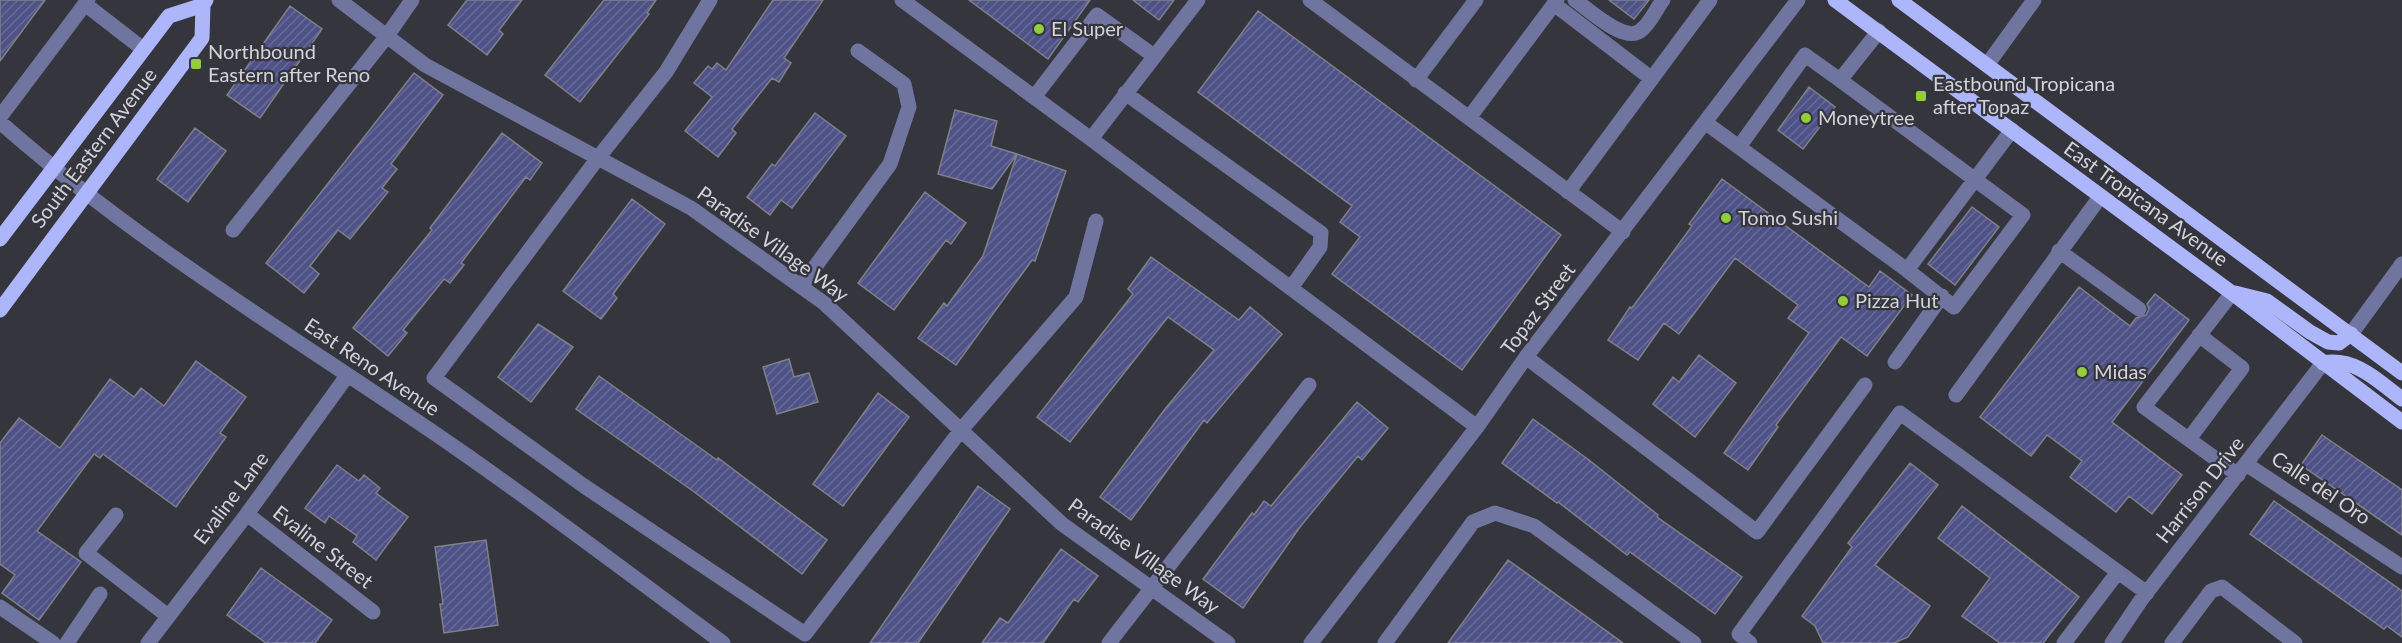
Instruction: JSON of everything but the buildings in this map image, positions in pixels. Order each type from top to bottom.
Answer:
[{"type":"main road","name":"East Tropicana Avenue","points":[[1835,0],[2232,293],[2402,422]]},
{"type":"main road","name":"East Tropicana Avenue","points":[[1899,0],[2402,374]]},
{"type":"main road","name":"South Eastern Avenue","points":[[0,239],[169,16],[205,2],[202,38],[0,310]]},
{"type":"main road","points":[[2232,293],[2246,294],[2267,301],[2310,333],[2328,342],[2339,343],[2351,334]]},
{"type":"main road","points":[[2323,363],[2335,361],[2350,363],[2402,399]]},
{"type":"street","name":"Paradise Village Way","points":[[339,0],[425,65],[691,208],[801,286],[824,303],[1062,524],[1228,643]]},
{"type":"street","points":[[233,230],[387,36],[412,0]]},
{"type":"street","points":[[710,0],[666,72],[598,158],[434,378],[584,486],[805,634],[961,430],[1076,297],[1096,220]]},
{"type":"street","points":[[902,0],[1035,96],[1477,427]]},
{"type":"street","points":[[1091,139],[1198,0]]},
{"type":"street","points":[[1416,80],[1476,0]]},
{"type":"street","points":[[1575,0],[1618,31],[1629,33],[1638,33],[1663,0]]},
{"type":"street","points":[[1569,192],[1710,0]]},
{"type":"street","name":"Topaz Street","points":[[1311,643],[1477,427],[1526,357],[1798,0]]},
{"type":"street","points":[[1987,64],[2034,0]]},
{"type":"street","points":[[1313,1],[1416,80],[1623,232]]},
{"type":"street","points":[[0,117],[87,2],[143,49]]},
{"type":"street","points":[[1469,118],[1556,2],[1652,79]]},
{"type":"street","points":[[1035,96],[1097,15],[1154,56]]},
{"type":"street","points":[[1840,80],[1879,31]]},
{"type":"street","points":[[801,286],[890,164],[909,107],[904,84],[858,51]]},
{"type":"street","points":[[1706,123],[1954,307],[2023,215],[1805,55],[1739,147]]},
{"type":"street","points":[[1125,93],[1321,233],[1320,247],[1291,288]]},
{"type":"street","name":"East Reno Avenue","points":[[0,123],[86,193],[347,376],[456,448],[723,643]]},
{"type":"street","points":[[1907,270],[2012,130]]},
{"type":"street","points":[[1956,395],[2100,197]]},
{"type":"street","points":[[2060,251],[2139,309]]},
{"type":"street","points":[[2351,334],[2402,264]]},
{"type":"street","points":[[2189,439],[2242,368],[2199,334],[2232,293]]},
{"type":"street","points":[[1895,362],[1942,296]]},
{"type":"street","name":"Calle del Oro","points":[[2199,334],[2144,407],[2189,439],[2402,567]]},
{"type":"street","points":[[1526,357],[1757,532],[1865,385]]},
{"type":"street","name":"Harrison Drive","points":[[2112,643],[2147,593],[2323,363]]},
{"type":"street","name":"Evaline Lane","points":[[148,643],[247,514],[347,376]]},
{"type":"street","points":[[1109,643],[1310,385]]},
{"type":"street","points":[[1750,643],[1739,634],[1900,413],[2147,593]]},
{"type":"street","points":[[1385,643],[1473,522],[1495,513],[1534,526],[1694,643]]},
{"type":"street","name":"Evaline Street","points":[[247,514],[374,612]]},
{"type":"street","points":[[116,515],[86,553],[168,616]]},
{"type":"street","points":[[2064,643],[2118,572]]},
{"type":"street","points":[[2172,643],[2211,591],[2222,587],[2295,643]]},
{"type":"street","points":[[67,643],[100,594]]},
{"type":"street","points":[[0,607],[53,643]]},
{"type":"place","name":"El Super","points":[[1039,29]]},
{"type":"place","name":"Northbound Eastern after Reno","points":[[196,64]]},
{"type":"place","name":"Eastbound Tropicana after Topaz","points":[[1921,96]]},
{"type":"place","name":"Moneytree","points":[[1806,118]]},
{"type":"place","name":"Tomo Sushi","points":[[1726,218]]},
{"type":"place","name":"Pizza Hut","points":[[1843,301]]},
{"type":"place","name":"Midas","points":[[2082,372]]}]
